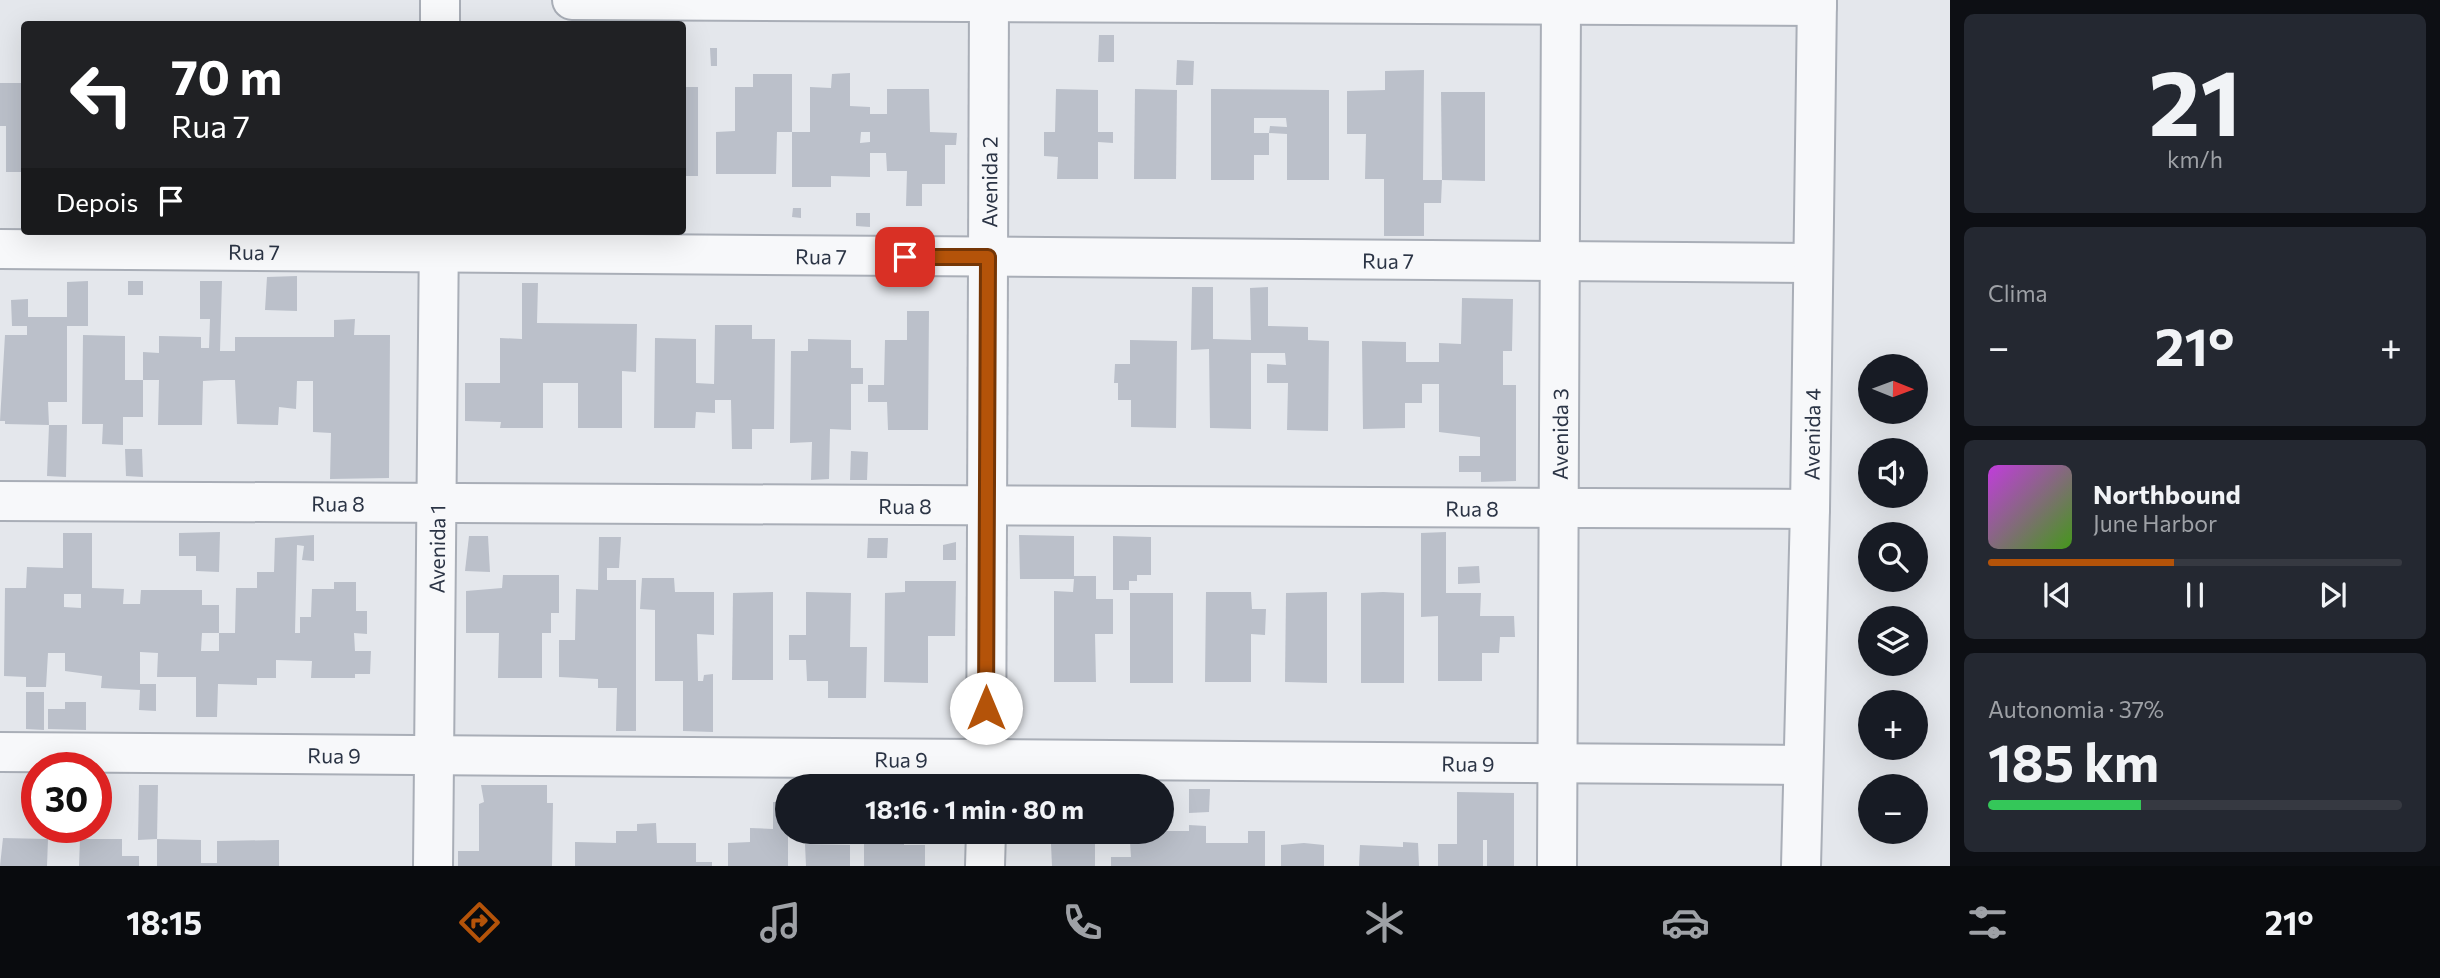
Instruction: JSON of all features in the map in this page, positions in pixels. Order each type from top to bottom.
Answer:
[{"type":"street","points":[[440,0],[440,21]]},
{"type":"street","points":[[572,0],[1817,3]]},
{"type":"street","name":"Avenida 2","points":[[986,772],[989,1]]},
{"type":"street","name":"Avenida 3","points":[[1558,866],[1561,3]]},
{"type":"street","name":"Avenida 4","points":[[1801,866],[1810,509],[1811,263],[1817,3]]},
{"type":"street","name":"Rua 7","points":[[0,249],[439,242],[988,257],[1811,263]]},
{"type":"street","name":"Avenida 1","points":[[433,866],[439,242]]},
{"type":"street","name":"Rua 8","points":[[0,501],[1810,509]]},
{"type":"street","name":"Rua 9","points":[[0,752],[434,754],[986,772],[1558,763],[1803,765]]},
{"type":"street","points":[[985,866],[986,844]]},
{"type":"building","points":[[1099,35],[1114,35],[1114,62],[1098,62]]},
{"type":"building","points":[[710,48],[717,48],[717,66],[711,66]]},
{"type":"building","points":[[1177,60],[1194,61],[1193,85],[1176,85]]},
{"type":"building","points":[[1424,70],[1423,180],[1442,180],[1441,203],[1424,203],[1424,236],[1384,236],[1384,179],[1365,179],[1366,134],[1347,134],[1347,91],[1385,90],[1385,71]]},
{"type":"building","points":[[850,73],[850,106],[870,107],[870,114],[887,114],[887,89],[929,89],[930,132],[957,133],[956,145],[945,145],[945,184],[922,184],[922,206],[906,206],[907,171],[887,171],[886,153],[870,153],[870,177],[831,176],[831,187],[792,187],[792,132],[810,132],[810,87],[831,88],[832,74]],"holes":[[[861,132],[870,132],[870,142],[860,143]]]},
{"type":"building","points":[[753,74],[792,74],[792,132],[777,132],[776,174],[716,174],[716,132],[735,131],[735,87],[753,87]]},
{"type":"building","points":[[0,83],[21,83],[21,172],[6,172],[6,126],[0,126]]},
{"type":"building","points":[[686,87],[698,87],[698,176],[686,176]]},
{"type":"building","points":[[1056,89],[1098,90],[1098,132],[1113,132],[1113,143],[1098,142],[1098,179],[1057,179],[1058,157],[1044,156],[1044,132],[1055,132]]},
{"type":"building","points":[[1135,89],[1177,90],[1176,179],[1134,179]]},
{"type":"building","points":[[1211,89],[1329,90],[1329,180],[1287,180],[1287,134],[1269,133],[1269,155],[1254,155],[1254,180],[1211,180]],"holes":[[[1254,118],[1286,118],[1287,127],[1270,126],[1269,133],[1254,133]]]},
{"type":"building","points":[[1441,92],[1485,92],[1485,181],[1442,180]]},
{"type":"building","points":[[793,208],[801,208],[801,218],[792,217]]},
{"type":"building","points":[[856,213],[870,213],[870,227],[856,226]]},
{"type":"building","points":[[297,276],[297,311],[265,310],[267,277]]},
{"type":"building","points":[[88,281],[88,326],[67,326],[67,402],[48,402],[49,425],[5,424],[5,421],[0,421],[5,335],[27,335],[27,326],[12,326],[11,300],[28,299],[28,317],[67,317],[67,282]]},
{"type":"building","points":[[128,281],[143,281],[143,295],[128,295]]},
{"type":"building","points":[[200,281],[222,281],[220,351],[235,351],[235,337],[334,337],[334,320],[355,319],[354,335],[390,335],[389,478],[330,479],[331,433],[313,432],[313,381],[297,381],[296,409],[279,407],[278,425],[237,424],[235,380],[220,380],[203,381],[202,425],[158,425],[159,380],[143,380],[143,352],[159,353],[159,336],[201,337],[201,348],[209,348],[210,319],[200,319]]},
{"type":"building","points":[[522,283],[538,283],[537,323],[637,324],[636,372],[622,371],[622,428],[578,428],[578,383],[543,383],[543,428],[500,428],[501,422],[465,421],[465,383],[500,383],[500,338],[522,339]]},
{"type":"building","points":[[1192,287],[1213,287],[1213,339],[1251,340],[1250,288],[1268,287],[1268,326],[1308,327],[1308,340],[1329,341],[1328,431],[1287,430],[1288,383],[1267,383],[1267,364],[1286,365],[1285,353],[1251,353],[1251,429],[1210,428],[1209,349],[1191,350]]},
{"type":"building","points":[[1462,298],[1513,299],[1512,351],[1503,351],[1503,385],[1516,385],[1516,481],[1481,482],[1481,472],[1459,472],[1459,456],[1480,456],[1480,437],[1439,432],[1439,384],[1422,384],[1422,403],[1405,403],[1405,428],[1363,429],[1362,341],[1406,342],[1406,362],[1439,362],[1439,343],[1461,344]]},
{"type":"building","points":[[907,311],[929,311],[928,430],[888,430],[887,402],[868,402],[868,385],[884,385],[885,340],[907,340]]},
{"type":"building","points":[[715,325],[752,325],[752,339],[775,339],[774,429],[752,429],[752,449],[732,449],[731,400],[715,400],[715,413],[696,412],[695,428],[654,428],[655,338],[696,339],[696,383],[714,384]]},
{"type":"building","points":[[83,335],[125,336],[125,380],[143,380],[143,417],[123,417],[123,445],[102,444],[103,424],[82,424]]},
{"type":"building","points":[[808,339],[851,340],[851,368],[863,368],[863,384],[851,384],[851,430],[830,429],[829,479],[811,480],[812,442],[790,443],[791,351],[808,351]]},
{"type":"building","points":[[1130,340],[1177,341],[1176,428],[1131,427],[1131,400],[1118,400],[1118,383],[1114,383],[1115,364],[1130,364]]},
{"type":"building","points":[[49,425],[67,425],[66,477],[47,476]]},
{"type":"building","points":[[125,449],[142,449],[143,477],[126,476]]},
{"type":"building","points":[[851,451],[868,452],[867,480],[850,480]]},
{"type":"building","points":[[220,532],[219,572],[196,571],[196,556],[179,556],[179,533]]},
{"type":"building","points":[[1446,532],[1446,593],[1481,593],[1480,616],[1514,616],[1515,637],[1500,637],[1499,653],[1482,653],[1482,681],[1438,681],[1438,616],[1421,617],[1421,533]]},
{"type":"building","points":[[63,533],[92,533],[92,588],[124,589],[123,604],[140,604],[141,590],[202,590],[202,605],[219,605],[219,633],[235,633],[236,588],[257,588],[257,572],[274,572],[275,538],[314,535],[314,561],[302,560],[304,546],[297,545],[295,633],[300,633],[300,617],[311,617],[312,589],[334,589],[334,582],[356,582],[356,611],[367,611],[367,634],[354,633],[355,651],[371,651],[370,674],[355,674],[355,678],[311,678],[312,661],[276,660],[276,678],[257,678],[257,685],[218,684],[217,717],[196,717],[196,677],[157,677],[158,653],[140,652],[140,684],[156,684],[156,711],[139,710],[140,690],[101,688],[102,676],[65,671],[65,653],[48,653],[46,687],[26,687],[26,677],[4,676],[5,588],[26,588],[27,567],[63,568]],"holes":[[[64,594],[81,594],[81,608],[64,607]],[[202,633],[219,633],[219,651],[201,651]]]},
{"type":"building","points":[[1019,535],[1074,536],[1074,576],[1096,576],[1096,599],[1113,599],[1113,634],[1095,634],[1096,682],[1054,682],[1054,591],[1073,592],[1074,579],[1020,579]]},
{"type":"building","points":[[469,536],[488,536],[490,572],[465,571]]},
{"type":"building","points":[[1113,536],[1151,537],[1151,575],[1137,575],[1137,581],[1129,581],[1129,590],[1113,590]]},
{"type":"building","points":[[599,537],[621,537],[619,568],[607,568],[607,580],[636,580],[636,731],[616,731],[617,688],[598,688],[598,679],[559,677],[559,640],[575,640],[576,589],[598,590]]},
{"type":"building","points":[[868,538],[888,538],[887,558],[867,558]]},
{"type":"building","points":[[956,542],[956,560],[943,560],[943,545]]},
{"type":"building","points":[[1479,566],[1480,583],[1458,584],[1458,567]]},
{"type":"building","points":[[503,575],[559,575],[559,613],[551,613],[551,633],[542,633],[542,678],[498,678],[499,633],[466,633],[466,591],[502,588]]},
{"type":"building","points":[[642,578],[674,578],[675,592],[714,592],[714,635],[697,634],[698,681],[703,681],[704,675],[713,674],[713,732],[683,731],[683,681],[655,681],[655,610],[640,609]]},
{"type":"building","points":[[905,581],[956,581],[955,636],[928,636],[928,683],[884,682],[885,593],[905,592]]},
{"type":"building","points":[[773,592],[773,680],[732,680],[733,593]]},
{"type":"building","points":[[806,592],[851,593],[850,647],[867,647],[866,698],[828,698],[828,681],[807,681],[806,660],[789,660],[789,635],[806,635]]},
{"type":"building","points":[[1206,592],[1251,592],[1252,609],[1266,609],[1265,635],[1251,634],[1251,682],[1205,682]]},
{"type":"building","points":[[1327,592],[1327,683],[1285,682],[1286,593]]},
{"type":"building","points":[[1130,593],[1173,593],[1173,683],[1130,683]]},
{"type":"building","points":[[1361,593],[1404,593],[1404,683],[1361,683]]},
{"type":"building","points":[[26,692],[44,692],[44,730],[26,729]]},
{"type":"building","points":[[65,702],[86,702],[86,730],[48,729],[48,709],[65,709]]},
{"type":"building","points":[[139,785],[158,785],[157,839],[138,840]]},
{"type":"building","points":[[481,785],[547,785],[547,803],[553,803],[552,866],[458,866],[458,851],[479,851],[479,804],[484,802]]},
{"type":"building","points":[[1189,789],[1210,789],[1209,812],[1189,813]]},
{"type":"building","points":[[1457,792],[1514,793],[1514,866],[1487,866],[1487,840],[1483,840],[1483,866],[1438,866],[1438,844],[1457,844]]},
{"type":"building","points":[[775,802],[775,844],[788,844],[788,866],[728,866],[728,843],[750,842],[750,828],[773,829]]},
{"type":"building","points":[[656,823],[657,843],[696,843],[696,862],[712,862],[712,866],[575,866],[575,842],[616,843],[616,831],[637,831],[637,824]]},
{"type":"building","points":[[1189,825],[1206,826],[1206,843],[1248,843],[1248,831],[1265,831],[1265,866],[1111,866],[1111,857],[1131,857],[1130,844],[1174,844],[1174,831],[1189,831]]},
{"type":"building","points":[[3,838],[21,838],[21,843],[48,843],[47,866],[0,866]]},
{"type":"building","points":[[112,839],[122,839],[122,856],[139,856],[139,866],[79,866],[80,843],[112,843]]},
{"type":"building","points":[[157,839],[201,840],[201,863],[217,863],[217,841],[279,840],[279,866],[157,866]]},
{"type":"building","points":[[1403,842],[1418,843],[1419,866],[1359,866],[1360,845],[1403,847]]},
{"type":"building","points":[[805,844],[850,845],[850,866],[806,866]]},
{"type":"building","points":[[864,844],[925,845],[925,866],[864,866]]},
{"type":"building","points":[[1051,844],[1095,844],[1095,866],[1052,866]]},
{"type":"building","points":[[1281,845],[1324,845],[1324,866],[1281,866]]},
{"type":"route","points":[[905,257],[988,257],[986,708]]}]
